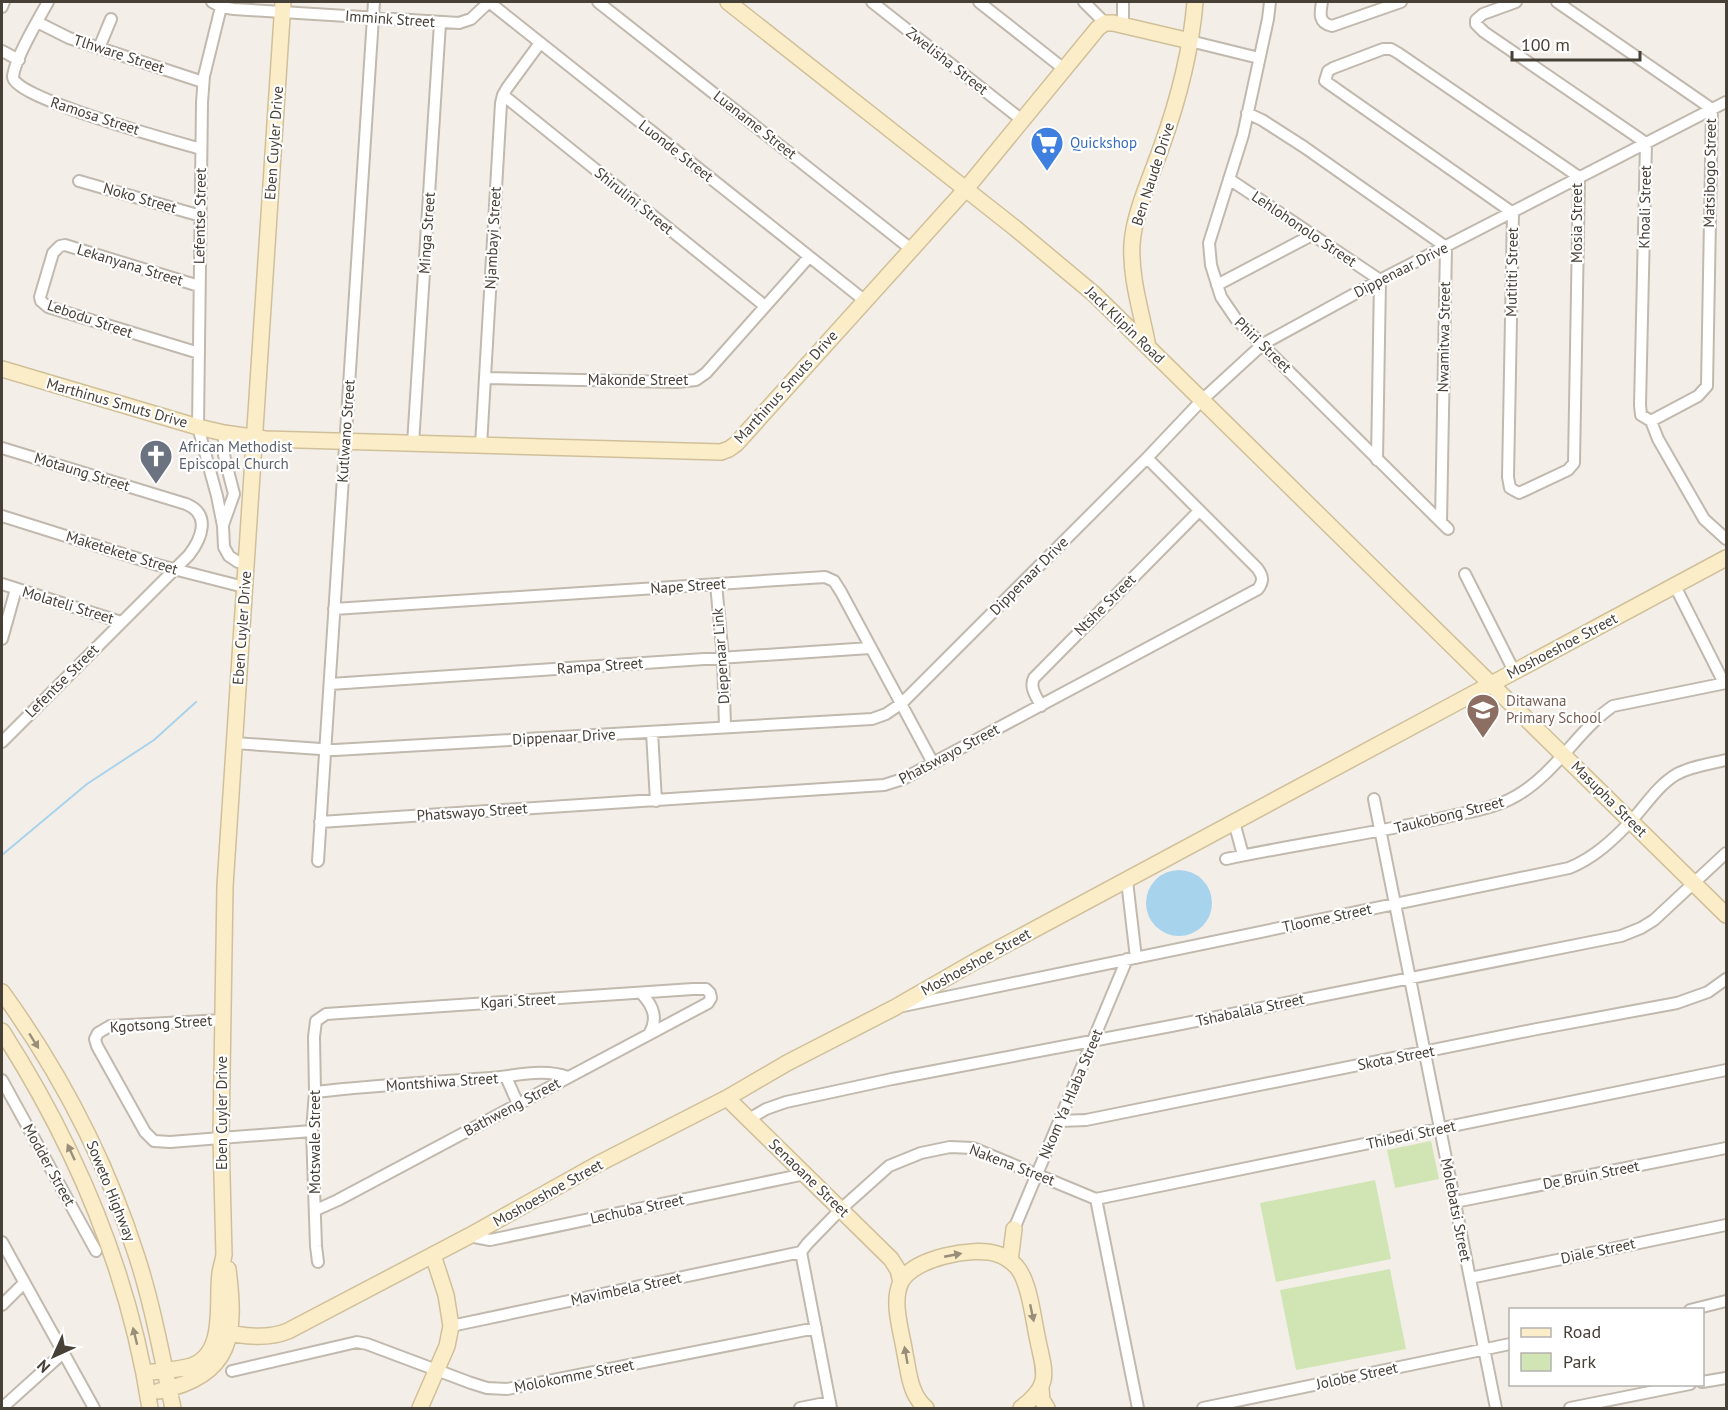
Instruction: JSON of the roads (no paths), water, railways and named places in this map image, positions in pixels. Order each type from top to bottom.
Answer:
[{"type":"street","points":[[2,7],[4,2]]},
{"type":"street","points":[[2,51],[19,60],[48,2]]},
{"type":"street","name":"Kutlwano Street","points":[[318,861],[374,2]]},
{"type":"street","name":"Immink Street","points":[[217,4],[283,7],[373,18],[440,23],[468,21],[489,2]]},
{"type":"street","name":"Luonde Street","points":[[489,2],[864,300]]},
{"type":"street","name":"Luaname Street","points":[[598,2],[911,249]]},
{"type":"street","name":"Jack Klipin Road","points":[[728,2],[1080,281],[1492,683]]},
{"type":"street","name":"Zwelisha Street","points":[[872,2],[1022,120]]},
{"type":"street","points":[[979,2],[1064,69]]},
{"type":"street","points":[[1084,2],[1106,23],[1190,40],[1259,58]]},
{"type":"street","points":[[1123,2],[1123,25]]},
{"type":"street","name":"Ben Naude Drive","points":[[1148,347],[1132,269],[1133,231],[1169,127],[1190,40],[1195,2]]},
{"type":"street","name":"Phiri Street","points":[[1270,2],[1247,113],[1209,243],[1211,265],[1217,285],[1229,312],[1444,526]]},
{"type":"street","points":[[1322,2],[1320,12],[1322,21],[1332,26],[1401,2]]},
{"type":"street","name":"Khoali Street","points":[[1516,2],[1483,14],[1475,22],[1484,32],[1646,143],[1641,415],[1651,422],[1662,447],[1704,519],[1726,539]]},
{"type":"street","name":"Matsibogo Street","points":[[1557,2],[1712,109],[1706,389],[1698,396],[1651,422]]},
{"type":"street","name":"Lefentse Street","points":[[217,4],[203,82],[198,427],[223,526],[224,548],[229,556],[246,564]]},
{"type":"street","name":"Eben Cuyler Drive","points":[[149,1401],[205,1372],[222,1354],[231,1297],[224,1255],[221,1137],[225,886],[283,7]]},
{"type":"street","points":[[99,48],[111,19]]},
{"type":"street","name":"Tlhware Street","points":[[37,22],[61,35],[203,82]]},
{"type":"street","name":"Minga Street","points":[[413,444],[440,23]]},
{"type":"street","name":"Marthinus Smuts Drive","points":[[2,369],[224,434],[413,444],[715,452],[729,449],[736,444],[965,190],[1089,37],[1106,23]]},
{"type":"street","points":[[503,95],[540,43]]},
{"type":"street","name":"Mosia Street","points":[[1333,68],[1383,49],[1391,49],[1579,177],[1574,463],[1568,470],[1525,491]]},
{"type":"street","name":"Ramosa Street","points":[[19,60],[13,78],[16,84],[26,91],[68,108],[201,149]]},
{"type":"street","name":"Mutititi Street","points":[[1333,68],[1326,74],[1327,84],[1513,213],[1508,477],[1512,491],[1519,493],[1525,491]]},
{"type":"street","name":"Shirulini Street","points":[[503,95],[765,306]]},
{"type":"street","name":"Njambayi Street","points":[[481,446],[503,95]]},
{"type":"street","name":"Dippenaar Drive","points":[[234,743],[325,749],[872,719],[886,714],[902,703],[1202,400],[1263,344],[1380,280],[1726,102]]},
{"type":"street","points":[[1247,113],[1304,147],[1446,247]]},
{"type":"street","name":"Lehlohonolo Street","points":[[1229,179],[1380,280]]},
{"type":"street","name":"Noko Street","points":[[79,181],[201,216]]},
{"type":"street","points":[[1217,285],[1312,235]]},
{"type":"street","name":"Lekanyana Street","points":[[60,246],[76,248],[199,286]]},
{"type":"street","name":"Lebodu Street","points":[[60,246],[53,253],[41,291],[41,301],[44,305],[199,353]]},
{"type":"street","name":"Nwamitwa Street","points":[[1444,526],[1446,247]]},
{"type":"street","name":"Makonde Street","points":[[485,378],[677,382],[696,380],[706,373],[809,257]]},
{"type":"street","points":[[1377,460],[1380,280]]},
{"type":"street","points":[[223,526],[234,494],[224,455],[224,434]]},
{"type":"street","name":"Motaung Street","points":[[2,448],[193,507],[201,516],[199,538],[194,548],[174,570]]},
{"type":"street","name":"Phatswayo Street","points":[[320,822],[884,785],[903,779],[1258,589],[1262,575],[1257,568],[1147,458]]},
{"type":"street","name":"Ntshe Street","points":[[1041,706],[1033,690],[1034,678],[1199,511]]},
{"type":"street","name":"Maketekete Street","points":[[2,516],[174,570],[244,587]]},
{"type":"street","name":"Moshoeshoe Street","points":[[224,1332],[267,1336],[280,1334],[727,1098],[981,958],[1726,558]]},
{"type":"street","name":"Lefentse Street","points":[[2,742],[174,570]]},
{"type":"street","points":[[1465,574],[1514,671]]},
{"type":"street","name":"Nape Street","points":[[334,609],[825,577],[834,581],[838,587],[933,763]]},
{"type":"street","name":"Diepenaar Link","points":[[716,584],[723,658],[725,727]]},
{"type":"street","name":"Molateli Street","points":[[2,585],[121,622]]},
{"type":"street","points":[[1675,586],[1725,683]]},
{"type":"street","name":"Molateli Street","points":[[2,639],[16,589]]},
{"type":"street","name":"Rampa Street","points":[[330,684],[870,648]]},
{"type":"street","name":"Masupha Street","points":[[1492,683],[1726,915]]},
{"type":"street","name":"Taukobong Street","points":[[1226,859],[1381,832],[1499,804],[1528,788],[1564,755],[1600,716],[1613,706],[1725,683]]},
{"type":"street","points":[[652,732],[656,801]]},
{"type":"street","name":"Tloome Street","points":[[894,1008],[1569,868],[1600,850],[1631,821],[1653,795],[1677,774],[1691,768],[1726,760]]},
{"type":"street","name":"Molebatsi Street","points":[[1374,799],[1496,1408]]},
{"type":"street","points":[[1234,822],[1242,855]]},
{"type":"street","name":"Tshabalala Street","points":[[748,1119],[786,1102],[1631,933],[1654,920],[1726,853]]},
{"type":"street","name":"Nkom Ya Hlaba Street","points":[[993,1253],[1004,1244],[1014,1229],[1131,959],[1127,881]]},
{"type":"street","name":"Skota Street","points":[[1060,1121],[1086,1120],[1677,1003],[1708,993],[1726,979]]},
{"type":"street","name":"Kgari Street","points":[[316,1021],[326,1014],[706,989],[711,995],[708,1003]]},
{"type":"street","name":"Soweto Highway","points":[[2,992],[48,1062],[97,1154],[138,1260],[166,1369],[173,1408]]},
{"type":"street","points":[[642,993],[651,1003],[654,1014],[654,1023],[649,1035]]},
{"type":"street","name":"Bathweng Street","points":[[316,1210],[708,1003]]},
{"type":"street","name":"Kgotsong Street","points":[[223,1020],[110,1026],[98,1033],[95,1039],[96,1046],[150,1139],[170,1142],[312,1131]]},
{"type":"street","name":"Motswale Street","points":[[316,1021],[312,1131],[318,1262]]},
{"type":"street","name":"Soweto Highway","points":[[2,1031],[56,1122],[112,1253],[126,1299],[149,1401]]},
{"type":"street","name":"Thibedi Street","points":[[1096,1199],[1726,1070]]},
{"type":"street","name":"Montshiwa Street","points":[[315,1092],[506,1077],[539,1072],[556,1072],[568,1077]]},
{"type":"street","points":[[506,1077],[518,1104]]},
{"type":"street","name":"Modder Street","points":[[2,1080],[96,1251]]},
{"type":"street","name":"Senaoane Street","points":[[727,1098],[891,1258],[898,1270],[901,1282]]},
{"type":"street","name":"Nakena Street","points":[[801,1252],[841,1209],[889,1166],[921,1153],[950,1147],[973,1148],[1038,1173],[1096,1199]]},
{"type":"street","name":"De Bruin Street","points":[[1455,1202],[1726,1148]]},
{"type":"street","name":"Lechuba Street","points":[[469,1236],[490,1240],[805,1174]]},
{"type":"street","points":[[1096,1199],[1138,1408]]},
{"type":"street","name":"Diale Street","points":[[1470,1278],[1726,1225]]},
{"type":"street","name":"Nkom Ya Hlaba Street","points":[[1010,1261],[1014,1229]]},
{"type":"street","points":[[2,1242],[94,1408]]},
{"type":"street","points":[[926,1408],[916,1398],[908,1372],[898,1309],[901,1282],[914,1268],[928,1261],[975,1251],[993,1253],[1010,1261],[1018,1269],[1026,1288],[1044,1374],[1041,1389],[1045,1408]]},
{"type":"street","points":[[800,1408],[831,1406],[801,1252]]},
{"type":"street","name":"Mavimbela Street","points":[[452,1326],[801,1252]]},
{"type":"street","points":[[420,1408],[447,1346],[452,1326],[446,1295],[433,1255]]},
{"type":"street","name":"Senaoane Street","points":[[891,1258],[914,1268]]},
{"type":"street","points":[[2,1305],[24,1283]]},
{"type":"street","points":[[1698,1308],[1726,1301]]},
{"type":"street","name":"Molokomme Street","points":[[232,1371],[357,1342],[487,1388],[507,1389],[548,1383],[816,1328]]},
{"type":"street","name":"Eben Cuyler Drive","points":[[144,1373],[187,1367],[202,1359],[224,1332]]},
{"type":"street","name":"Jolobe Street","points":[[1203,1408],[1509,1344]]},
{"type":"street","points":[[2,1408],[63,1353]]},
{"type":"street","points":[[1704,1382],[1726,1378]]},
{"type":"street","points":[[1570,1408],[1680,1386]]},
{"type":"street","points":[[1024,1406],[1041,1389]]},
{"type":"street","points":[[1024,1406],[1035,1403],[1045,1408]]},
{"type":"water","points":[[1173,870],[1185,870],[1203,879],[1210,890],[1212,903],[1210,916],[1203,927],[1192,934],[1173,936],[1160,931],[1151,922],[1146,909],[1146,897],[1151,884],[1160,875]]},
{"type":"waterway","points":[[2,855],[87,784],[154,740],[196,702]]},
{"type":"place","name":"Quickshop","points":[[1047,172]]},
{"type":"place","name":"African Methodist Episcopal Church","points":[[156,485]]},
{"type":"place","name":"Ditawana Primary School","points":[[1483,739]]}]
